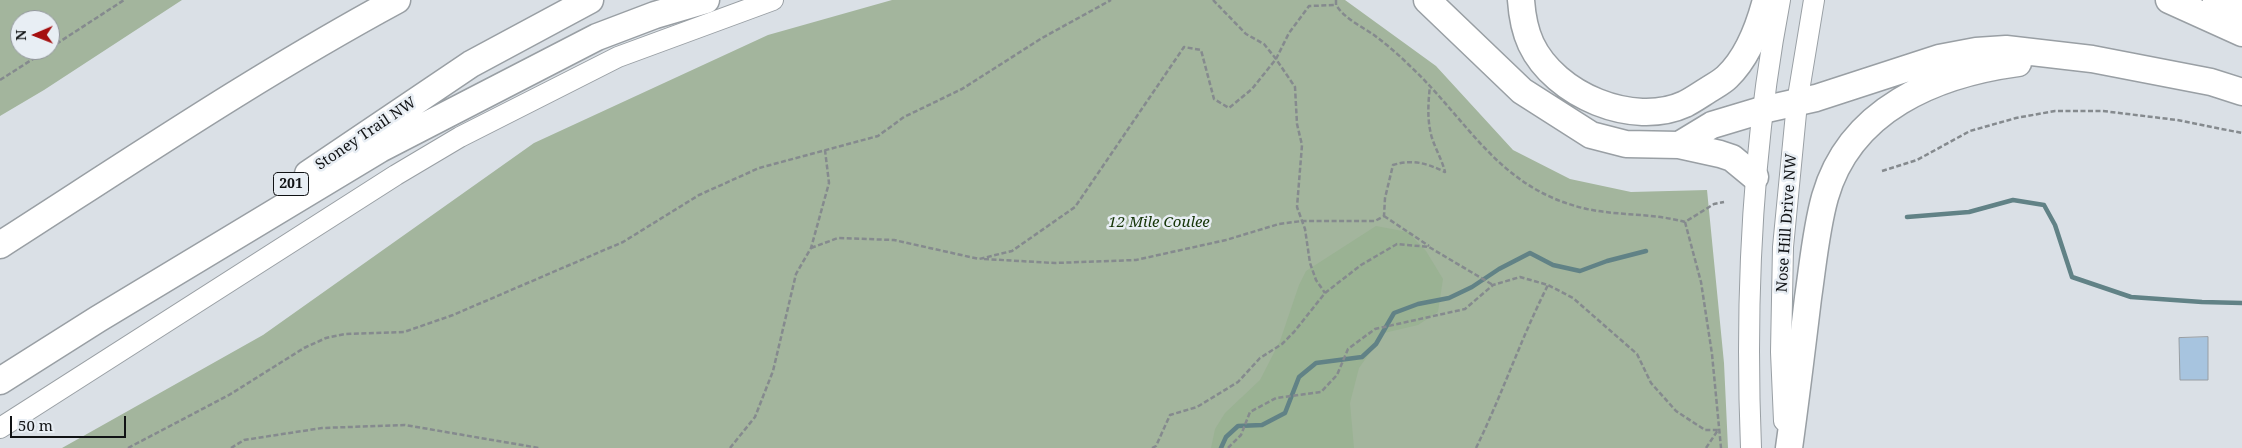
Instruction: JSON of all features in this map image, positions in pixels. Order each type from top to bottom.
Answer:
[{"type":"highway","points":[[0,245],[270,73],[338,32],[397,0]]},
{"type":"highway","name":"Stoney Trail NW","points":[[0,381],[471,64],[590,0]]},
{"type":"highway","points":[[0,381],[380,149],[597,37],[655,15],[706,0]]},
{"type":"highway","points":[[1427,0],[1522,92],[1591,135],[1626,144],[1679,145],[1732,158],[1755,177]]},
{"type":"highway","points":[[1521,0],[1522,14],[1531,45],[1550,71],[1575,91],[1598,104],[1628,111],[1648,112],[1684,105],[1726,78],[1755,35],[1766,0]]},
{"type":"highway","points":[[2169,0],[2242,33]]},
{"type":"highway","points":[[2216,0],[2242,14]]},
{"type":"highway","points":[[1679,145],[1712,125],[1762,110],[1797,103],[1939,58],[1976,50],[2006,49],[2092,59],[2211,82],[2242,92]]},
{"type":"highway","points":[[1788,448],[1814,253],[1825,197],[1833,175],[1849,146],[1866,125],[1892,105],[1916,92],[1956,77],[1992,66],[2031,61],[2092,59]]},
{"type":"highway","points":[[0,232],[31,215],[78,196]]},
{"type":"street","points":[[0,428],[379,186],[460,137],[618,57],[773,0]]},
{"type":"street","points":[[1751,448],[1749,396],[1750,312],[1755,177],[1765,79],[1780,0]]},
{"type":"street","name":"Nose Hill Drive NW","points":[[1788,448],[1781,352],[1783,247],[1797,103],[1814,0]]},
{"type":"path","points":[[60,41],[124,0]]},
{"type":"path","points":[[128,448],[229,395],[304,348],[326,338],[345,334],[404,332],[453,315],[623,242],[699,195],[759,168],[878,136],[904,117],[962,89],[1042,38],[1111,0]]},
{"type":"path","points":[[1213,0],[1246,34],[1264,44],[1295,88],[1297,124],[1302,144],[1297,207],[1302,221],[1310,262],[1316,280],[1325,293]]},
{"type":"path","points":[[1336,0],[1336,5],[1341,13],[1387,45],[1430,86],[1484,149],[1512,174],[1537,191],[1589,210],[1667,217],[1685,222],[1714,204],[1724,202]]},
{"type":"path","points":[[979,259],[1012,251],[1075,207],[1184,47],[1201,50],[1214,99],[1229,108],[1252,89],[1276,59],[1289,33],[1309,6],[1336,5]]},
{"type":"path","points":[[0,80],[31,60]]},
{"type":"path","points":[[1384,216],[1385,198],[1393,166],[1404,162],[1425,163],[1445,172],[1442,159],[1432,138],[1428,110],[1430,86]]},
{"type":"path","points":[[1882,171],[1917,160],[1970,131],[2016,118],[2055,111],[2104,111],[2177,120],[2242,133]]},
{"type":"path","points":[[730,448],[755,417],[773,371],[796,274],[811,248],[829,183],[825,150]]},
{"type":"path","points":[[811,248],[838,238],[894,240],[979,259],[1055,263],[1136,260],[1226,240],[1279,224],[1302,221],[1375,221],[1384,216]]},
{"type":"path","points":[[1384,216],[1493,285]]},
{"type":"path","points":[[1685,222],[1702,282],[1712,354],[1721,448]]},
{"type":"path","points":[[1152,448],[1156,446],[1170,415],[1197,407],[1238,382],[1260,358],[1282,344],[1294,332],[1325,293],[1361,265],[1397,244],[1429,246]]},
{"type":"path","points":[[1228,448],[1241,435],[1250,412],[1276,398],[1321,392],[1337,376],[1348,349],[1376,329],[1465,310],[1493,285],[1520,277],[1548,285],[1573,298],[1637,354],[1651,383],[1676,411],[1705,430],[1718,430]]},
{"type":"path","points":[[1476,448],[1522,345],[1527,326],[1548,285]]},
{"type":"path","points":[[230,448],[244,440],[322,428],[404,425],[539,448]]},
{"type":"path","points":[[1706,448],[1718,430]]},
{"type":"green space","points":[[0,0],[182,0],[44,90],[0,116]]},
{"type":"green space","name":"12 Mile Coulee","points":[[892,0],[1345,0],[1436,66],[1513,150],[1570,179],[1631,192],[1707,190],[1724,363],[1728,448],[62,448],[263,335],[534,143],[768,35]]},
{"type":"green space","points":[[1376,226],[1408,232],[1426,251],[1443,279],[1438,312],[1418,325],[1384,333],[1359,368],[1350,403],[1354,448],[1211,448],[1215,429],[1225,413],[1260,380],[1280,341],[1299,285],[1306,271]]},
{"type":"building","points":[[2208,337],[2208,380],[2180,380],[2179,338]]},
{"type":"waterway","points":[[1907,217],[1969,212],[2013,200],[2044,205],[2055,225],[2072,277],[2131,297],[2242,303]]},
{"type":"waterway","points":[[1221,448],[1226,437],[1238,426],[1262,425],[1285,413],[1299,377],[1316,363],[1362,357],[1376,344],[1394,313],[1418,304],[1449,298],[1472,287],[1499,269],[1530,253],[1553,265],[1580,271],[1607,261],[1646,251]]}]
